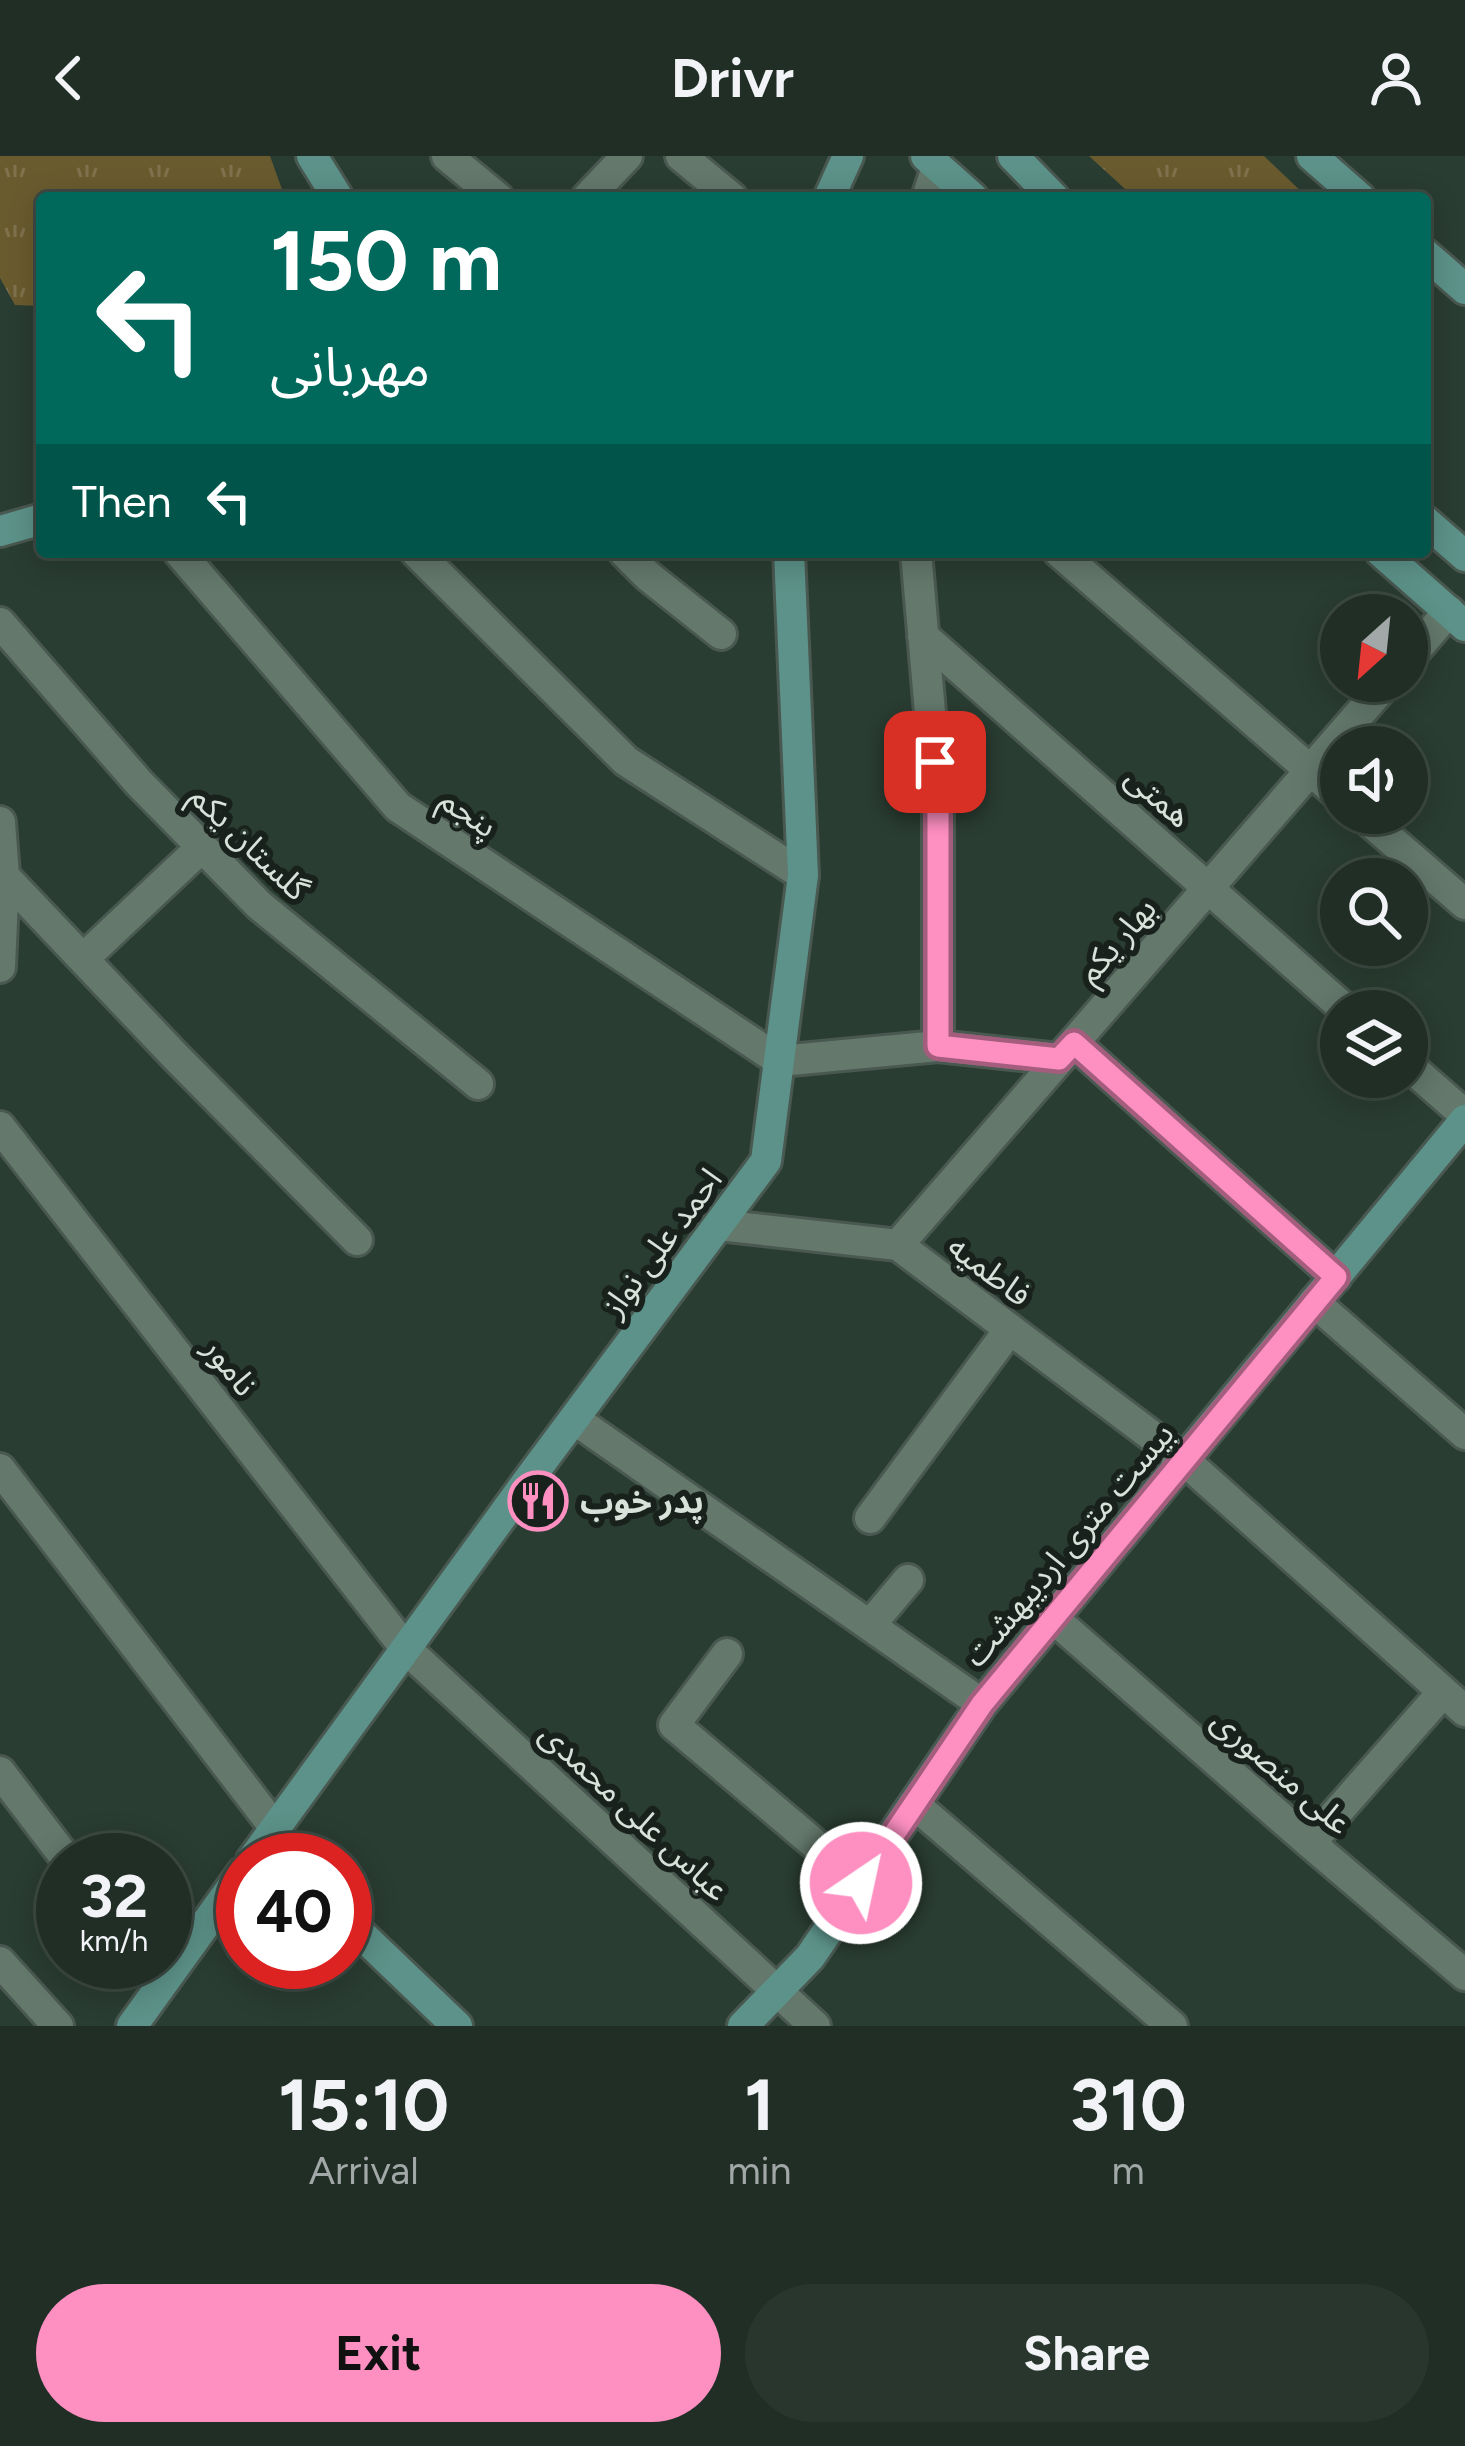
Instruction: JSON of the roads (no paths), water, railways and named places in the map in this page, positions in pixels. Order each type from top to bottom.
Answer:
[{"type":"main road","points":[[312,156],[334,192]]},
{"type":"main road","points":[[832,192],[848,156]]},
{"type":"main road","points":[[1013,156],[1048,192]]},
{"type":"main road","points":[[1312,156],[1353,192]]},
{"type":"main road","points":[[931,162],[966,192]]},
{"type":"main road","points":[[1431,259],[1465,290]]},
{"type":"main road","points":[[0,532],[36,521]]},
{"type":"main road","points":[[1431,526],[1465,556]]},
{"type":"main road","name":"احمد علی نواز","points":[[278,1833],[406,1649],[766,1161],[803,875],[789,558]]},
{"type":"main road","points":[[1388,558],[1457,618]]},
{"type":"main road","name":"بیست متری اردیبهشت","points":[[743,2026],[810,1957],[982,1704],[1462,1130]]},
{"type":"main road","points":[[192,1930],[216,1903]]},
{"type":"main road","points":[[372,1945],[457,2026]]},
{"type":"main road","points":[[132,2026],[147,1989]]},
{"type":"street","points":[[447,156],[491,192]]},
{"type":"street","points":[[593,192],[627,156]]},
{"type":"street","points":[[681,156],[725,192]]},
{"type":"street","points":[[928,192],[931,162]]},
{"type":"street","name":"پنجم","points":[[184,558],[398,807],[781,1060]]},
{"type":"street","points":[[422,558],[626,761],[803,875]]},
{"type":"street","points":[[630,558],[722,634]]},
{"type":"street","points":[[916,558],[938,804],[938,1046]]},
{"type":"street","points":[[1066,558],[1320,778]]},
{"type":"street","points":[[1428,642],[1457,618]]},
{"type":"street","name":"گلستان یکم","points":[[0,623],[139,783],[259,905],[478,1084]]},
{"type":"street","name":"همتی","points":[[923,636],[1323,990]]},
{"type":"street","name":"بهار یکم","points":[[898,1246],[1370,702]]},
{"type":"street","points":[[0,822],[4,876],[0,967]]},
{"type":"street","points":[[1384,834],[1465,904]]},
{"type":"street","points":[[83,959],[202,847]]},
{"type":"street","points":[[4,876],[357,1240]]},
{"type":"street","points":[[781,1060],[938,1046],[1067,1051],[1336,1277]]},
{"type":"street","points":[[1428,1089],[1462,1130]]},
{"type":"street","name":"نامور","points":[[0,1127],[406,1649]]},
{"type":"street","name":"فاطمیه","points":[[719,1225],[898,1246],[1184,1460],[1454,1701]]},
{"type":"street","points":[[1315,1302],[1465,1435]]},
{"type":"street","points":[[870,1518],[1010,1329]]},
{"type":"street","points":[[574,1419],[982,1704]]},
{"type":"street","points":[[0,1469],[257,1833]]},
{"type":"street","points":[[870,1625],[908,1580]]},
{"type":"street","name":"علی منصوری","points":[[1053,1618],[1465,1975]]},
{"type":"street","name":"عباس علی محمدی","points":[[406,1649],[815,2026]]},
{"type":"street","points":[[727,1654],[674,1725],[861,1883]]},
{"type":"street","points":[[1310,1844],[1454,1701]]},
{"type":"street","points":[[0,1772],[46,1833]]},
{"type":"street","points":[[914,1804],[1172,2026]]},
{"type":"street","points":[[0,1962],[58,2026]]},
{"type":"place","name":"پدر خوب","points":[[538,1501]]}]
